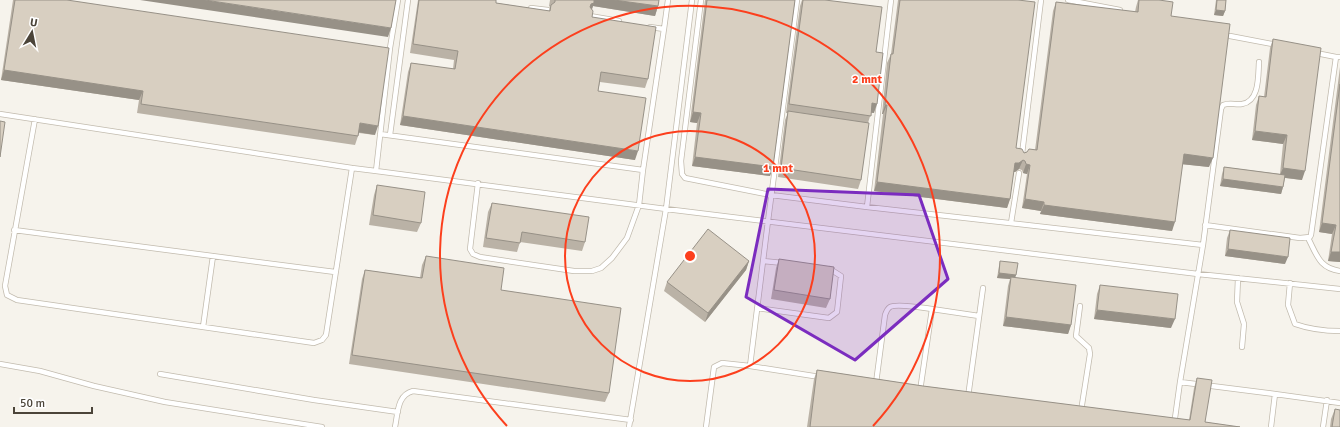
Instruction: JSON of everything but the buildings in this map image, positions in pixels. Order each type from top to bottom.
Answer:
[{"type":"lane","points":[[376,170],[390,48],[398,0]]},
{"type":"lane","points":[[390,135],[408,0]]},
{"type":"lane","points":[[478,183],[470,249],[473,254],[480,257],[574,270],[592,271],[601,268],[612,258],[627,238],[639,205],[668,0]]},
{"type":"lane","points":[[629,427],[666,209],[692,0]]},
{"type":"lane","points":[[701,0],[681,161],[682,174],[685,178],[692,181],[771,195],[867,208],[1203,245]]},
{"type":"lane","points":[[750,366],[797,0]]},
{"type":"lane","points":[[867,208],[891,0]]},
{"type":"lane","points":[[1022,158],[1040,0]]},
{"type":"lane","points":[[1068,0],[1120,10]]},
{"type":"lane","points":[[525,7],[548,10]]},
{"type":"lane","points":[[590,16],[626,23]]},
{"type":"lane","points":[[647,26],[664,29]]},
{"type":"lane","points":[[1230,36],[1283,46]]},
{"type":"lane","points":[[382,47],[390,48]]},
{"type":"lane","points":[[1308,238],[1311,235],[1338,57],[1313,52]]},
{"type":"lane","points":[[1168,424],[1175,418],[1203,245],[1221,110],[1223,105],[1226,104],[1244,104],[1251,100],[1256,93],[1259,62]]},
{"type":"lane","points":[[646,100],[653,102]]},
{"type":"lane","points":[[0,114],[352,168],[478,183],[666,209],[1198,274],[1340,289]]},
{"type":"lane","points":[[782,116],[790,117]]},
{"type":"lane","points":[[35,119],[5,286],[7,295],[17,300],[314,343],[322,340],[326,335],[352,168]]},
{"type":"lane","points":[[868,129],[876,130]]},
{"type":"lane","points":[[380,134],[643,170]]},
{"type":"lane","points":[[1011,223],[1019,173]]},
{"type":"lane","points":[[1205,225],[1308,238]]},
{"type":"lane","points":[[14,230],[336,272]]},
{"type":"lane","points":[[1308,238],[1320,261],[1325,267],[1331,270],[1340,271]]},
{"type":"lane","points":[[203,327],[213,256]]},
{"type":"lane","points":[[763,260],[786,264]]},
{"type":"lane","points":[[757,308],[829,318],[837,312],[841,276],[824,268]]},
{"type":"lane","points":[[1238,278],[1237,302],[1244,324],[1242,347]]},
{"type":"lane","points":[[1290,284],[1288,304],[1295,324],[1327,331],[1340,331]]},
{"type":"lane","points":[[968,397],[983,288]]},
{"type":"lane","points":[[876,385],[885,315],[888,308],[892,306],[915,307],[979,316]]},
{"type":"lane","points":[[1080,306],[1076,336],[1089,348],[1090,354],[1081,412]]},
{"type":"lane","points":[[920,391],[932,309]]},
{"type":"lane","points":[[706,427],[714,367],[722,363],[829,378]]},
{"type":"lane","points":[[0,364],[40,371],[165,402],[322,427]]},
{"type":"lane","points":[[160,374],[307,399],[398,412]]},
{"type":"lane","points":[[1180,382],[1327,400],[1340,403]]},
{"type":"lane","points":[[868,384],[884,386]]},
{"type":"lane","points":[[913,390],[927,392]]},
{"type":"lane","points":[[395,427],[399,402],[407,392],[413,391],[631,420]]},
{"type":"lane","points":[[1271,427],[1275,394]]},
{"type":"lane","points":[[961,396],[976,398]]},
{"type":"lane","points":[[1323,427],[1327,400]]},
{"type":"lane","points":[[1074,411],[1089,413]]},
{"type":"highlighted area","points":[[768,189],[919,195],[948,279],[855,360],[746,297]]}]
